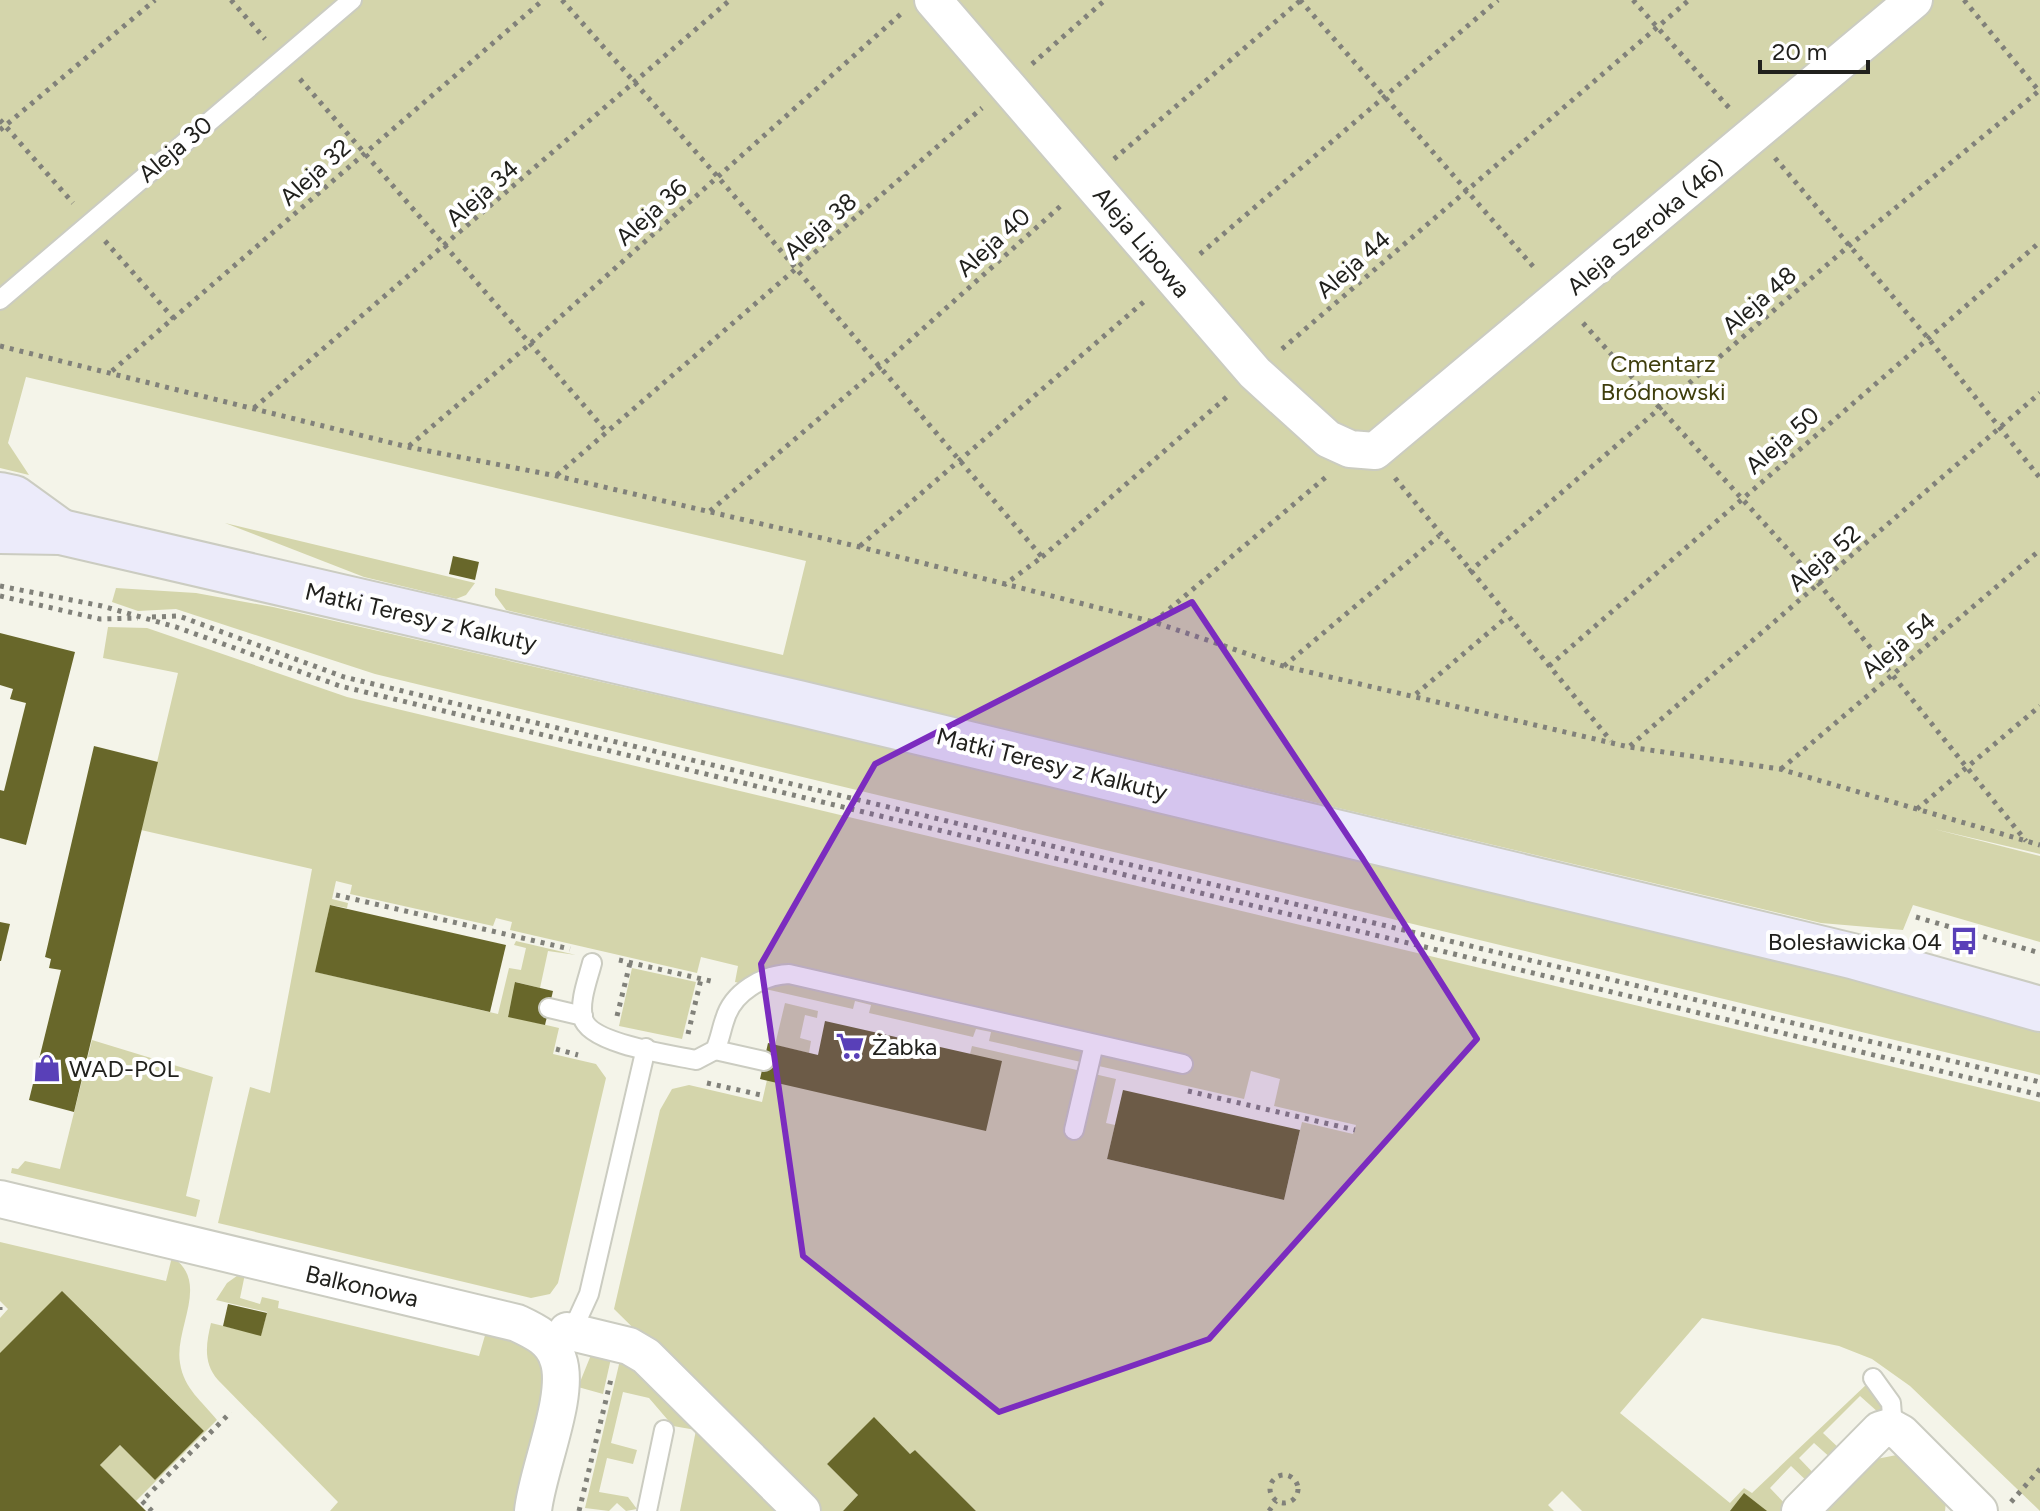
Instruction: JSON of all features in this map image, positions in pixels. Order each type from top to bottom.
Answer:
[{"type":"street","name":"Aleja Szeroka (46)","points":[[1362,450],[1560,297],[1914,0]]},
{"type":"street","name":"Aleja Lipowa","points":[[919,5],[1007,86],[1255,373],[1328,439],[1362,450]]},
{"type":"street","name":"Matki Teresy z Kalkuty","points":[[0,495],[14,498],[61,532]]},
{"type":"street","name":"Matki Teresy z Kalkuty","points":[[0,531],[61,532],[813,706],[1852,956],[2040,1009]]},
{"type":"street","name":"Balkonowa","points":[[0,1199],[517,1323],[559,1338]]},
{"type":"street","points":[[541,1509],[562,1382],[558,1359],[559,1338],[620,1343],[646,1356],[802,1511]]},
{"type":"street","points":[[1800,1511],[1880,1430],[1893,1428],[1982,1510]]},
{"type":"lane","name":"Aleja 30","points":[[0,300],[352,0]]},
{"type":"lane","points":[[592,963],[583,1016],[589,1029],[611,1040],[696,1060],[715,1050],[764,1061]]},
{"type":"lane","points":[[715,1050],[726,1016],[736,1000],[766,978],[789,974],[1183,1064]]},
{"type":"lane","points":[[549,1008],[583,1016]]},
{"type":"lane","points":[[1074,1130],[1094,1044]]},
{"type":"lane","points":[[559,1338],[578,1318],[589,1294],[646,1048]]},
{"type":"lane","points":[[1873,1378],[1891,1403],[1893,1428]]},
{"type":"lane","points":[[647,1511],[664,1430]]},
{"type":"path","points":[[0,130],[155,0]]},
{"type":"path","name":"Aleja 32","points":[[111,372],[543,0]]},
{"type":"path","points":[[562,0],[637,83],[1042,557]]},
{"type":"path","name":"Aleja 34","points":[[253,409],[446,247],[730,0]]},
{"type":"path","name":"Aleja 38","points":[[557,476],[798,270],[1105,0]]},
{"type":"path","points":[[1300,0],[1560,297],[1820,585],[2027,842]]},
{"type":"path","name":"Aleja 40","points":[[709,511],[880,367],[1089,180],[1300,0]]},
{"type":"path","points":[[1633,0],[1850,245],[2001,426],[2040,478]]},
{"type":"path","name":"Aleja 44","points":[[1003,586],[1042,557],[1689,0]]},
{"type":"path","points":[[1964,0],[2040,91]]},
{"type":"path","name":"Aleja 36","points":[[408,447],[919,5]]},
{"type":"path","name":"Aleja 48","points":[[1469,572],[1850,245],[2040,91]]},
{"type":"path","points":[[363,153],[607,432]]},
{"type":"path","name":"Aleja 50","points":[[1549,666],[2040,242]]},
{"type":"path","points":[[0,346],[408,447],[557,476],[709,511],[1154,622],[1283,666],[1629,747],[1780,769],[2040,845]]},
{"type":"path","name":"Aleja 52","points":[[1629,747],[2040,393]]},
{"type":"path","points":[[1154,622],[1336,468],[1362,450],[1439,536],[1611,741]]},
{"type":"path","points":[[1283,666],[1439,536]]},
{"type":"path","name":"Aleja 54","points":[[1780,769],[2040,550]]},
{"type":"path","points":[[0,586],[102,606],[143,618],[340,686],[2040,1095]]},
{"type":"path","points":[[0,596],[100,619],[179,616],[359,681],[2040,1082]]},
{"type":"path","points":[[1415,695],[1507,617]]},
{"type":"path","points":[[1917,809],[2040,706]]},
{"type":"path","points":[[1916,917],[2040,953]]},
{"type":"path","points":[[611,1040],[630,963]]},
{"type":"path","points":[[705,1083],[761,1095]]},
{"type":"path","points":[[579,1511],[620,1343]]},
{"type":"path","points":[[152,1511],[142,1501],[231,1412]]},
{"type":"path","points":[[1982,1510],[2040,1469]]},
{"type":"path","points":[[1284,1475],[1293,1478],[1298,1486],[1297,1496],[1287,1503],[1276,1501],[1270,1491],[1272,1482],[1284,1475]]},
{"type":"path","points":[[1269,1511],[1276,1501]]},
{"type":"highlighted area","points":[[1192,602],[1363,859],[1477,1039],[1209,1339],[999,1412],[803,1256],[761,964],[875,764]]},
{"type":"green space","name":"Cmentarz Bródnowski","points":[[0,0],[2040,0],[2040,854],[1934,829],[2040,856],[2040,942],[1913,905],[1903,930],[1821,923],[506,610],[495,595],[495,588],[783,655],[806,561],[26,377],[8,443],[29,475],[0,468]]},
{"type":"green space","points":[[225,523],[475,583],[466,595],[456,599],[364,577]]},
{"type":"green space","points":[[116,588],[196,593],[273,607],[1000,773],[1877,984],[2040,1033],[2040,1075],[375,674],[176,609],[138,611],[112,602]]},
{"type":"green space","points":[[108,627],[147,628],[347,697],[2040,1102],[2040,1511],[1910,1386],[1872,1359],[1839,1346],[1702,1318],[1620,1413],[1730,1503],[1744,1488],[1752,1493],[1868,1383],[1886,1406],[1879,1413],[1860,1396],[1823,1433],[1842,1451],[1833,1460],[1814,1443],[1799,1458],[1819,1479],[1812,1486],[1791,1466],[1770,1488],[1790,1509],[1788,1511],[1582,1511],[1562,1491],[1548,1505],[1554,1511],[976,1511],[915,1450],[910,1454],[874,1418],[827,1464],[858,1495],[843,1511],[819,1511],[614,1309],[660,1110],[672,1089],[689,1085],[762,1102],[767,1080],[970,1054],[972,1046],[1116,1079],[1106,1123],[1115,1125],[1107,1159],[1284,1200],[1302,1122],[1353,1134],[1356,1125],[1274,1106],[1280,1079],[1251,1071],[1244,1099],[989,1041],[991,1032],[976,1029],[973,1037],[869,1013],[871,1005],[855,1001],[853,1009],[735,982],[738,966],[701,957],[697,973],[510,930],[512,922],[496,918],[493,926],[350,894],[352,885],[336,881],[332,899],[348,903],[347,908],[330,905],[316,972],[498,1014],[509,968],[521,970],[526,948],[514,945],[516,941],[576,955],[548,951],[540,988],[516,982],[508,1016],[559,1028],[553,1054],[596,1064],[606,1078],[558,1283],[550,1294],[531,1298],[218,1223],[250,1087],[270,1093],[312,869],[141,830],[178,673],[103,658]]},
{"type":"green space","points":[[632,968],[696,982],[682,1039],[619,1026]]},
{"type":"green space","points":[[785,1003],[818,1011],[817,1018],[805,1015],[800,1038],[811,1041],[809,1053],[775,1045]]},
{"type":"green space","points":[[92,1040],[213,1077],[186,1196],[200,1200],[196,1217],[11,1173],[12,1168],[18,1169],[25,1161],[60,1169]]},
{"type":"green space","points":[[0,1242],[166,1281],[172,1257],[183,1267],[189,1279],[190,1292],[180,1349],[182,1372],[217,1420],[136,1501],[100,1465],[120,1445],[155,1479],[204,1431],[0,1353],[0,1318],[8,1309],[0,1301]]},
{"type":"green space","points":[[241,1273],[245,1274],[240,1298],[260,1304],[262,1297],[279,1301],[278,1308],[479,1356],[486,1332],[518,1342],[533,1351],[542,1365],[543,1395],[516,1511],[330,1511],[338,1502],[218,1380],[210,1367],[207,1346],[211,1323],[261,1335],[267,1312],[216,1300],[227,1283]]},
{"type":"green space","points":[[593,1350],[612,1354],[603,1394],[578,1387]]},
{"type":"green space","points":[[621,1356],[786,1511],[680,1511],[696,1430],[673,1426],[649,1398],[623,1392],[611,1443],[637,1450],[633,1464],[607,1458],[599,1492],[628,1497],[637,1509],[626,1511],[617,1503],[609,1511],[585,1508]]},
{"type":"green space","points":[[1907,1453],[1946,1502],[1945,1511],[1811,1511],[1861,1462]]},
{"type":"building","points":[[453,556],[479,562],[475,580],[449,574]]},
{"type":"building","points":[[0,633],[75,652],[26,845],[0,838],[0,790],[4,791],[26,703],[10,699],[13,689],[0,685]]},
{"type":"building","points":[[94,746],[158,762],[74,1112],[29,1100],[61,970],[49,968],[51,959],[45,957]]},
{"type":"building","points":[[330,905],[506,945],[490,1012],[315,972]]},
{"type":"building","points":[[0,922],[10,924],[1,961],[0,961]]},
{"type":"building","points":[[515,982],[553,991],[545,1025],[508,1017]]},
{"type":"building","points":[[825,1021],[1002,1061],[986,1131],[760,1079],[768,1043],[818,1055]]},
{"type":"building","points":[[1123,1090],[1300,1130],[1284,1200],[1107,1159]]},
{"type":"building","points":[[62,1291],[204,1431],[155,1480],[120,1445],[100,1465],[146,1511],[0,1511],[0,1353]]},
{"type":"building","points":[[228,1304],[267,1313],[261,1336],[223,1326]]},
{"type":"building","points":[[874,1417],[910,1454],[915,1450],[976,1511],[843,1511],[858,1495],[827,1464]]},
{"type":"building","points":[[1744,1493],[1767,1511],[1730,1511]]},
{"type":"place","name":"Bolesławicka 04","points":[[1964,941]]},
{"type":"place","name":"Żabka","points":[[850,1046]]},
{"type":"place","name":"WAD-POL","points":[[47,1068]]}]
